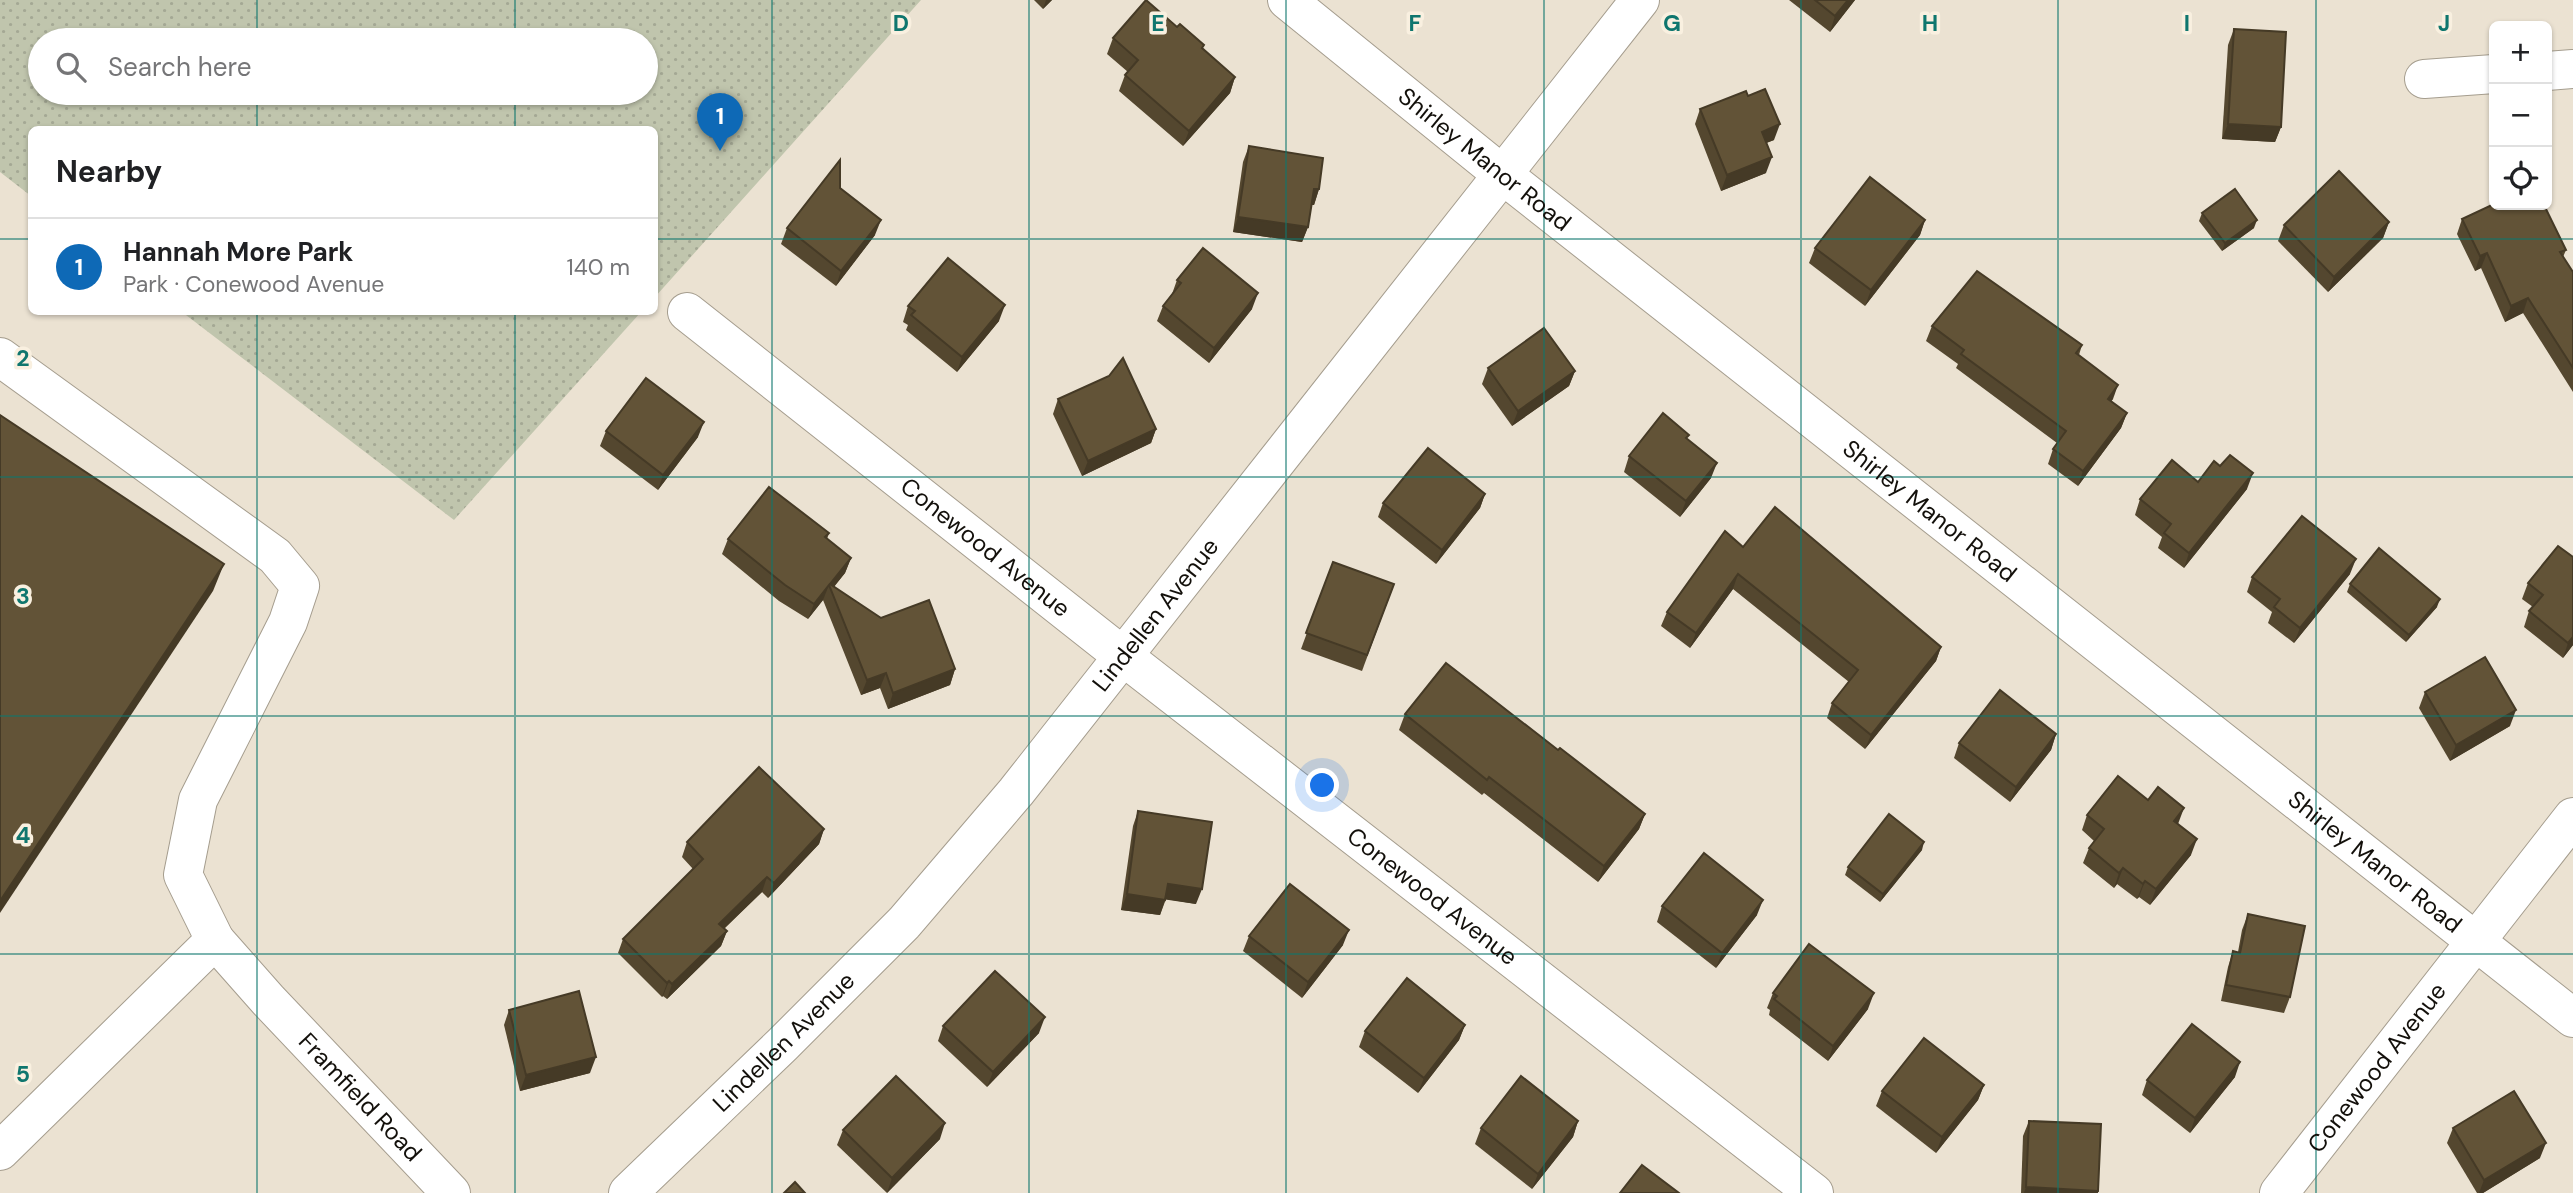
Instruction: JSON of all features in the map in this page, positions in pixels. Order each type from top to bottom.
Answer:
[{"type":"street","name":"Shirley Manor Road","points":[[1287,0],[1503,175],[2573,1018]]},
{"type":"street","name":"Lindellen Avenue","points":[[628,1193],[904,923],[1016,792],[1640,0]]},
{"type":"street","points":[[2552,71],[2573,69]]},
{"type":"street","points":[[2424,79],[2489,74]]},
{"type":"street","name":"Conewood Avenue","points":[[687,312],[1814,1193]]},
{"type":"street","name":"Framfield Road","points":[[0,357],[275,556],[300,586],[288,622],[198,800],[183,875],[215,940],[268,1000],[451,1193]]},
{"type":"street","name":"Conewood Avenue","points":[[2279,1193],[2573,817]]},
{"type":"street","points":[[0,1152],[215,940]]},
{"type":"green space","points":[[0,0],[921,0],[658,294],[658,126],[28,126],[28,194],[0,172]]},
{"type":"green space","points":[[186,315],[638,315],[454,520]]},
{"type":"building","points":[[1146,0],[1177,27],[1180,24],[1235,77],[1189,131],[1125,75],[1138,60],[1113,38]]},
{"type":"building","points":[[1815,0],[1848,0],[1835,16]]},
{"type":"building","points":[[2234,29],[2286,32],[2281,127],[2228,124]]},
{"type":"building","points":[[1765,89],[1780,124],[1762,132],[1772,157],[1727,175],[1700,109],[1746,91],[1748,96]]},
{"type":"building","points":[[1249,146],[1323,158],[1319,189],[1314,189],[1308,227],[1238,217]]},
{"type":"building","points":[[840,160],[840,188],[881,220],[841,271],[787,228]]},
{"type":"building","points":[[2339,171],[2389,222],[2334,277],[2284,225]]},
{"type":"building","points":[[1870,177],[1925,220],[1871,290],[1815,248]]},
{"type":"building","points":[[2235,189],[2257,220],[2225,243],[2202,213]]},
{"type":"building","points":[[2489,206],[2489,210],[2546,210],[2566,250],[2560,252],[2573,272],[2573,368],[2528,298],[2511,306],[2487,253],[2480,256],[2462,219]]},
{"type":"building","points":[[1203,248],[1258,293],[1214,348],[1163,306],[1181,283],[1177,280]]},
{"type":"building","points":[[948,258],[1005,305],[962,357],[911,315],[915,311],[908,306]]},
{"type":"building","points":[[1977,271],[2082,345],[2076,353],[2118,385],[2108,399],[2127,413],[2083,471],[2053,449],[2066,431],[1961,354],[1964,350],[1932,326]]},
{"type":"building","points":[[1544,328],[1575,371],[1518,411],[1488,368]]},
{"type":"building","points":[[1123,358],[1156,429],[1088,461],[1058,399],[1109,376]]},
{"type":"building","points":[[646,378],[704,422],[663,475],[606,431]]},
{"type":"building","points":[[1663,413],[1689,435],[1686,438],[1717,463],[1686,501],[1629,456]]},
{"type":"building","points":[[0,415],[224,564],[0,901]]},
{"type":"building","points":[[1428,448],[1485,494],[1442,550],[1383,503]]},
{"type":"building","points":[[2230,455],[2253,473],[2189,553],[2164,533],[2171,524],[2140,499],[2172,460],[2198,482],[2214,461],[2220,466]]},
{"type":"building","points":[[769,487],[829,533],[825,537],[851,558],[830,584],[881,618],[929,600],[955,669],[893,693],[886,673],[867,680],[829,585],[814,604],[785,585],[728,539]]},
{"type":"building","points":[[1775,507],[1941,647],[1871,735],[1832,703],[1858,670],[1738,574],[1696,633],[1667,612],[1725,531],[1743,547]]},
{"type":"building","points":[[2302,516],[2356,559],[2300,628],[2274,607],[2280,599],[2252,577]]},
{"type":"building","points":[[2558,546],[2573,557],[2573,637],[2568,643],[2529,611],[2543,595],[2528,583]]},
{"type":"building","points":[[2379,548],[2440,599],[2409,635],[2350,584]]},
{"type":"building","points":[[1333,562],[1394,584],[1367,655],[1306,633]]},
{"type":"building","points":[[2485,657],[2516,710],[2456,745],[2425,692]]},
{"type":"building","points":[[1446,663],[1645,814],[1604,866],[1489,777],[1487,780],[1405,714]]},
{"type":"building","points":[[2000,690],[2056,734],[2016,787],[1959,743]]},
{"type":"building","points":[[759,767],[824,829],[774,883],[767,877],[719,924],[727,931],[672,984],[669,981],[667,983],[623,939],[703,859],[687,842]]},
{"type":"building","points":[[2118,776],[2148,800],[2158,787],[2184,808],[2174,821],[2197,839],[2156,889],[2145,881],[2143,884],[2123,868],[2119,873],[2089,848],[2104,829],[2087,815]]},
{"type":"building","points":[[1138,811],[1212,822],[1202,889],[1168,884],[1165,900],[1127,894]]},
{"type":"building","points":[[1889,814],[1924,842],[1883,894],[1848,867]]},
{"type":"building","points":[[1704,853],[1763,900],[1722,953],[1662,906]]},
{"type":"building","points":[[1290,884],[1349,930],[1308,982],[1249,936]]},
{"type":"building","points":[[2248,914],[2305,926],[2290,997],[2226,985],[2233,951],[2240,953]]},
{"type":"building","points":[[1809,944],[1874,993],[1833,1046],[1774,999],[1777,996],[1773,993]]},
{"type":"building","points":[[995,971],[1045,1017],[993,1072],[943,1026]]},
{"type":"building","points":[[1407,978],[1465,1025],[1424,1078],[1365,1031]]},
{"type":"building","points":[[579,991],[596,1057],[526,1075],[509,1010]]},
{"type":"building","points":[[2192,1024],[2240,1062],[2195,1118],[2147,1080]]},
{"type":"building","points":[[1924,1038],[1984,1085],[1942,1137],[1882,1091]]},
{"type":"building","points":[[896,1076],[945,1123],[892,1178],[843,1130]]},
{"type":"building","points":[[1521,1076],[1578,1121],[1538,1174],[1481,1128]]},
{"type":"building","points":[[2514,1091],[2546,1143],[2484,1180],[2453,1128]]},
{"type":"building","points":[[2029,1121],[2101,1124],[2098,1191],[2026,1187]]},
{"type":"building","points":[[1642,1165],[1679,1193],[1620,1193]]},
{"type":"building","points":[[795,1182],[805,1193],[784,1193]]},
{"type":"place","name":"Hannah More Park","points":[[720,151]]}]
